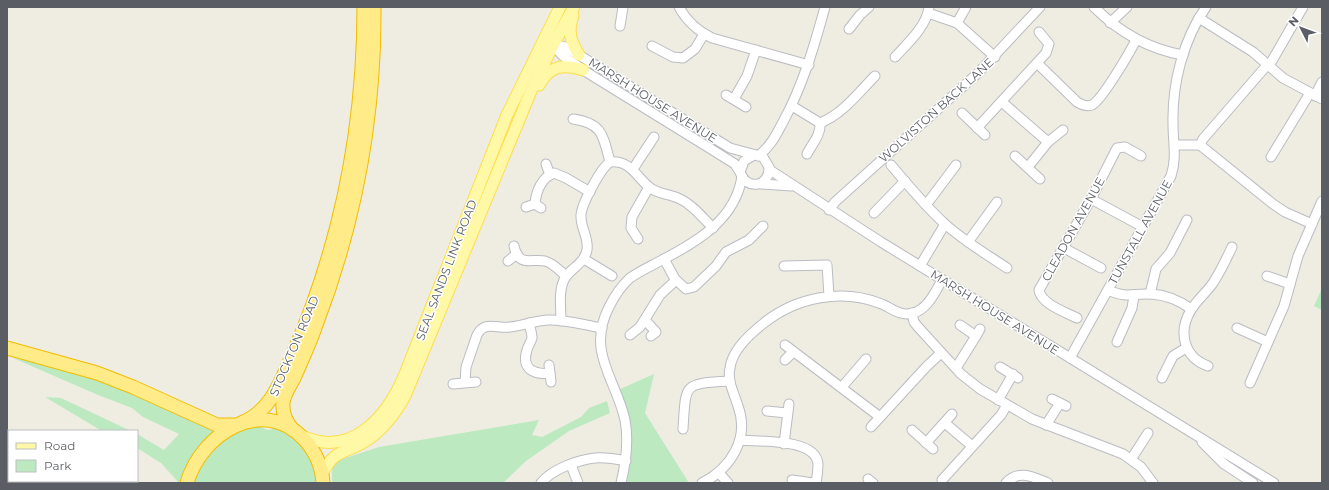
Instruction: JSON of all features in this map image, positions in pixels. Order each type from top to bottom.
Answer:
[{"type":"highway","points":[[335,260],[358,115],[363,66],[364,7]]},
{"type":"highway","points":[[335,260],[358,182],[364,147],[372,76],[374,7]]},
{"type":"highway","name":"STOCKTON ROAD","points":[[187,483],[196,463],[208,446],[220,433],[260,412],[274,394],[335,260]]},
{"type":"highway","name":"STOCKTON ROAD","points":[[323,479],[314,453],[287,424],[284,417],[283,408],[284,397],[315,330],[335,260]]},
{"type":"highway","points":[[7,348],[96,373],[133,387],[217,425],[268,421],[297,433]]},
{"type":"main road","points":[[548,42],[560,7]]},
{"type":"main road","points":[[548,42],[575,7]]},
{"type":"main road","points":[[575,7],[571,20],[570,37],[579,55]]},
{"type":"main road","name":"SEAL SANDS LINK ROAD","points":[[323,479],[326,464],[335,454],[363,443],[379,431],[390,419],[405,396],[522,115],[548,42]]},
{"type":"main road","name":"SEAL SANDS LINK ROAD","points":[[297,433],[312,440],[326,442],[344,440],[353,437],[372,425],[388,406],[407,368],[507,115],[548,42]]},
{"type":"main road","points":[[522,115],[543,78],[553,69],[570,66],[583,70]]},
{"type":"street","points":[[623,7],[623,21]]},
{"type":"street","points":[[679,7],[688,20],[704,34],[809,65]]},
{"type":"street","points":[[737,198],[768,176],[770,169],[771,146],[792,106],[809,65],[825,7]]},
{"type":"street","points":[[849,29],[854,18],[869,7]]},
{"type":"street","points":[[957,23],[966,7]]},
{"type":"street","name":"WOLVISTON BACK LANE","points":[[830,210],[834,202],[995,57],[1040,7]]},
{"type":"street","points":[[1094,7],[1110,23],[1136,40],[1171,53],[1183,55]]},
{"type":"street","points":[[1110,23],[1127,7]]},
{"type":"street","name":"TUNSTALL AVENUE","points":[[1070,358],[1171,176],[1175,161],[1174,111],[1183,55],[1187,41],[1206,7]]},
{"type":"street","points":[[1200,145],[1203,139],[1269,65],[1303,7]]},
{"type":"street","points":[[901,54],[918,31],[928,10],[957,23],[995,57]]},
{"type":"street","points":[[1199,18],[1248,49],[1269,65],[1282,78],[1316,96]]},
{"type":"street","points":[[977,128],[1038,64],[1049,48],[1047,40],[1039,32]]},
{"type":"street","points":[[652,46],[673,57],[683,58],[694,49],[704,34]]},
{"type":"street","points":[[1038,64],[1078,102],[1085,106],[1094,104],[1102,94],[1136,40]]},
{"type":"street","name":"MARSH HOUSE AVENUE","points":[[548,42],[565,46],[730,148],[766,160],[770,169],[793,187],[1274,483]]},
{"type":"street","name":"MARSH HOUSE AVENUE","points":[[548,42],[562,55],[583,70],[723,156],[734,164],[745,181],[757,184],[793,187]]},
{"type":"street","points":[[746,107],[730,97],[747,76],[756,50]]},
{"type":"street","points":[[656,60],[661,51]]},
{"type":"street","points":[[820,123],[831,119],[839,113],[874,81]]},
{"type":"street","points":[[1271,157],[1316,96],[1322,82]]},
{"type":"street","points":[[1002,102],[1048,142]]},
{"type":"street","points":[[792,106],[820,123],[821,129],[807,147]]},
{"type":"street","points":[[962,113],[985,135]]},
{"type":"street","points":[[580,117],[594,125],[602,134],[610,162]]},
{"type":"street","points":[[1028,168],[1048,142],[1062,130]]},
{"type":"street","points":[[634,169],[648,140]]},
{"type":"street","name":"CLEADON AVENUE","points":[[1077,318],[1044,300],[1040,295],[1039,290],[1091,199],[1116,145],[1125,147],[1141,156]]},
{"type":"street","points":[[1175,146],[1200,145],[1273,204],[1285,212],[1312,224]]},
{"type":"street","points":[[622,483],[626,461],[627,440],[625,421],[603,362],[601,343],[602,328],[608,308],[623,285],[640,272],[692,244],[713,228],[731,208],[737,198],[744,161],[756,156],[771,146]]},
{"type":"street","points":[[1015,156],[1040,179]]},
{"type":"street","points":[[561,321],[561,289],[566,276],[584,259],[588,242],[581,214],[583,204],[606,164],[610,162],[622,162],[634,169],[649,187],[686,202],[693,207],[713,228]]},
{"type":"street","points":[[546,164],[550,175]]},
{"type":"street","points":[[891,165],[945,224],[968,242],[1007,268]]},
{"type":"street","points":[[926,205],[956,165]]},
{"type":"street","points":[[534,206],[541,183],[554,173],[590,192]]},
{"type":"street","points":[[874,213],[905,181]]},
{"type":"street","points":[[638,239],[631,228],[634,212],[649,187]]},
{"type":"street","points":[[1091,199],[1143,227]]},
{"type":"street","points":[[1250,378],[1284,306],[1298,256],[1322,201]]},
{"type":"street","points":[[968,242],[998,203]]},
{"type":"street","points":[[1150,294],[1156,269],[1170,253],[1187,220]]},
{"type":"street","points":[[920,266],[945,224]]},
{"type":"street","points":[[664,259],[676,280],[686,289],[694,288],[716,266],[726,252],[749,240],[751,232],[762,225]]},
{"type":"street","points":[[622,231],[631,228]]},
{"type":"street","points":[[1064,248],[1101,268]]},
{"type":"street","points":[[1208,366],[1194,358],[1186,348],[1184,333],[1185,322],[1192,309],[1218,276],[1232,248]]},
{"type":"street","points":[[508,261],[516,250],[527,261],[546,261],[566,276]]},
{"type":"street","points":[[584,259],[600,274],[612,276]]},
{"type":"street","points":[[784,266],[816,265],[826,261],[829,296]]},
{"type":"street","points":[[1271,275],[1290,284]]},
{"type":"street","points":[[630,336],[635,326],[645,320],[660,295],[676,280]]},
{"type":"street","points":[[702,483],[719,473],[731,460],[740,440],[741,416],[730,381],[730,366],[735,354],[764,323],[785,309],[798,303],[829,296],[866,299],[878,302],[900,313],[912,313],[926,306],[942,280]]},
{"type":"street","points":[[1108,290],[1124,296],[1150,294],[1170,298],[1192,309]]},
{"type":"street","points":[[1117,342],[1132,308],[1134,296]]},
{"type":"street","points":[[912,313],[914,322],[918,327],[971,383],[1032,419],[1132,458],[1144,470],[1153,483]]},
{"type":"street","points":[[645,320],[656,332],[651,336]]},
{"type":"street","points":[[465,382],[466,367],[479,331],[488,326],[505,327],[529,323],[561,321],[602,328]]},
{"type":"street","points":[[529,323],[532,337],[526,355],[526,363],[530,370],[536,374],[550,373]]},
{"type":"street","points":[[956,368],[978,333],[960,325]]},
{"type":"street","points":[[1237,328],[1247,330],[1268,342]]},
{"type":"street","points":[[785,345],[880,417]]},
{"type":"street","points":[[1162,378],[1170,368],[1175,353],[1186,348]]},
{"type":"street","points":[[785,360],[793,352]]},
{"type":"street","points":[[871,427],[927,366],[941,353]]},
{"type":"street","points":[[842,387],[852,367],[866,359]]},
{"type":"street","points":[[998,400],[1015,376],[1000,367]]},
{"type":"street","points":[[683,429],[686,392],[691,386],[704,382],[730,381]]},
{"type":"street","points":[[453,384],[476,382]]},
{"type":"street","points":[[1046,425],[1059,403]]},
{"type":"street","points":[[784,444],[789,404]]},
{"type":"street","points":[[941,479],[1001,415],[1007,405]]},
{"type":"street","points":[[766,411],[787,414]]},
{"type":"street","points":[[926,443],[952,414]]},
{"type":"street","points":[[945,422],[972,446]]},
{"type":"street","points":[[912,430],[933,449]]},
{"type":"street","points":[[1132,458],[1148,433]]},
{"type":"street","name":"MARSH HOUSE AVENUE","points":[[1197,437],[1224,464],[1253,483]]},
{"type":"street","points":[[740,440],[803,446],[814,454],[818,463],[815,483],[792,480]]},
{"type":"street","points":[[541,483],[554,472],[571,465],[596,458],[626,461]]},
{"type":"street","points":[[571,465],[578,483]]},
{"type":"street","points":[[719,473],[728,483]]},
{"type":"street","points":[[1006,483],[1015,475],[1021,474],[1048,483]]},
{"type":"green space","points":[[1322,288],[1322,310],[1314,306]]},
{"type":"green space","points":[[13,358],[77,371],[218,428],[182,483],[179,483],[161,463],[138,449],[138,435],[164,450],[179,434],[143,417],[132,408]]},
{"type":"green space","points":[[654,374],[645,413],[689,483],[626,483],[630,460],[630,430],[618,390]]},
{"type":"green space","points":[[45,397],[61,398],[129,430],[100,430]]},
{"type":"green space","points":[[607,401],[610,413],[569,431],[526,461],[503,483],[332,483],[332,470],[336,461],[379,447],[539,420],[532,435],[542,437],[581,417],[589,408]]},
{"type":"green space","points":[[260,425],[269,430],[275,428],[292,437],[303,446],[311,459],[318,477],[316,483],[192,483],[197,470],[225,435]]}]
